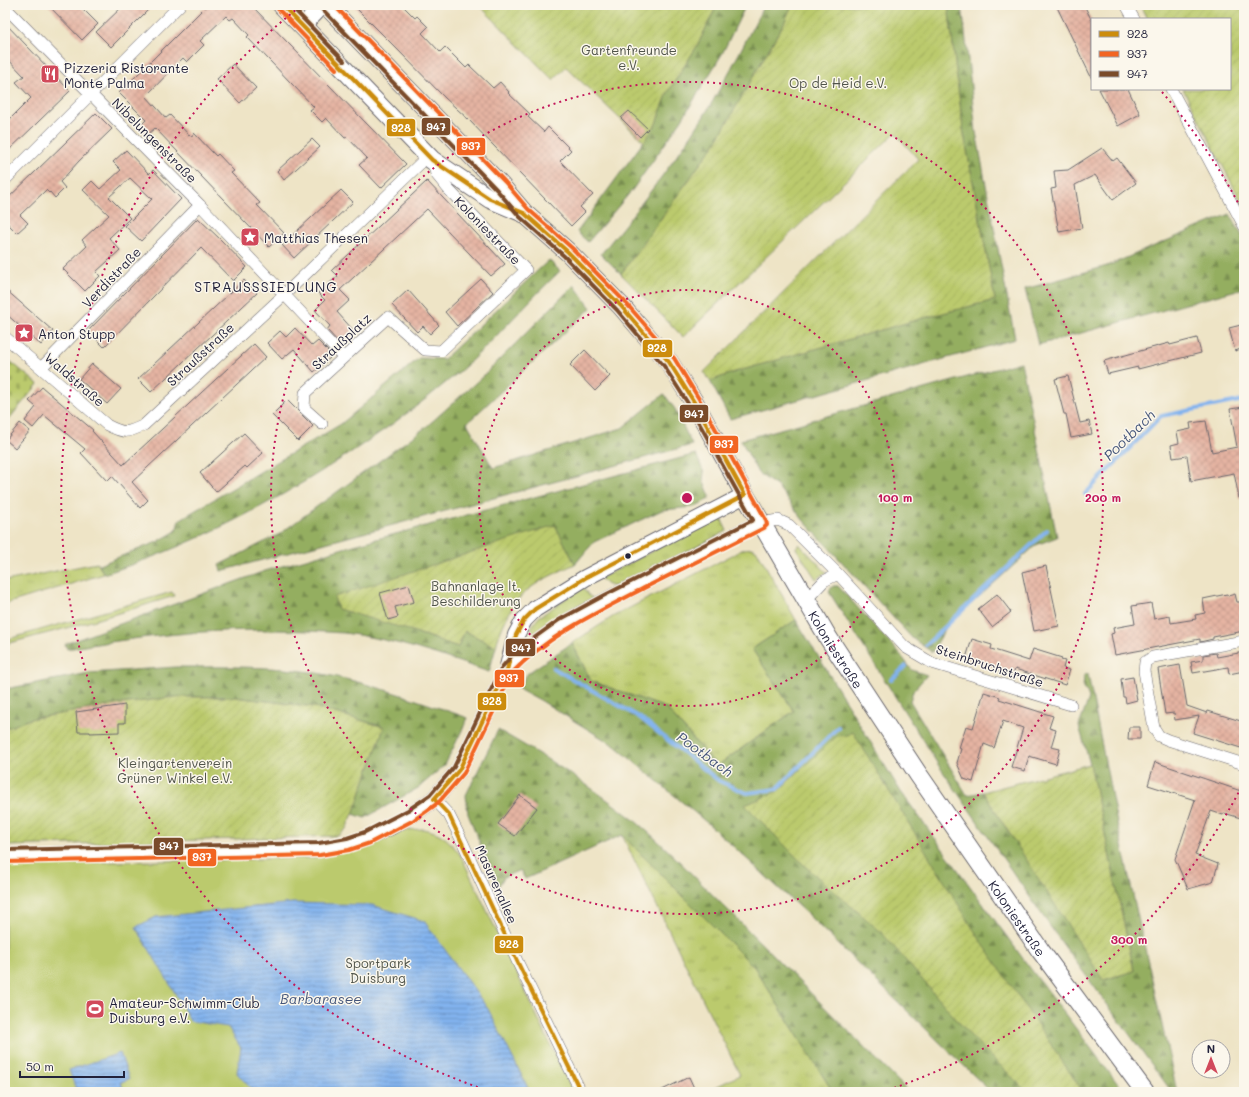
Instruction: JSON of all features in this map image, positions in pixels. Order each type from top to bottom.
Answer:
[{"type":"main road","name":"Koloniestraße","points":[[282,5],[430,158],[490,199],[524,213]]},
{"type":"main road","name":"Koloniestraße","points":[[324,5],[501,186],[524,213],[574,258],[620,306],[669,362],[694,402],[745,495],[829,639],[981,866],[1040,950],[1145,1092]]},
{"type":"street","points":[[5,180],[89,94],[180,5]]},
{"type":"street","name":"Koloniestraße","points":[[303,26],[324,5]]},
{"type":"street","points":[[1126,5],[1133,18]]},
{"type":"street","name":"Nibelungenstraße","points":[[5,7],[200,205],[285,294]]},
{"type":"street","points":[[1172,90],[1244,226]]},
{"type":"street","name":"Koloniestraße","points":[[425,350],[441,351],[526,270],[449,190],[436,174],[430,158]]},
{"type":"street","name":"Straußstraße","points":[[131,431],[144,425],[430,158]]},
{"type":"street","name":"Verdistraße","points":[[41,368],[200,205]]},
{"type":"street","points":[[285,294],[343,357]]},
{"type":"street","name":"Straußplatz","points":[[322,424],[304,408],[305,393],[388,317],[425,350]]},
{"type":"street","name":"Waldstraße","points":[[5,337],[107,426],[120,431],[131,431]]},
{"type":"street","points":[[5,856],[320,850],[348,844],[390,828],[434,799],[459,770],[507,670],[516,635],[524,620],[535,609],[585,578],[745,495]]},
{"type":"street","name":"Steinbruchstraße","points":[[761,523],[778,520],[789,525],[838,574],[905,647],[932,662],[1071,705]]},
{"type":"street","points":[[507,670],[520,656],[563,625],[608,600],[761,523]]},
{"type":"street","points":[[806,600],[824,581],[838,574]]},
{"type":"street","points":[[1244,641],[1153,657],[1145,662],[1144,671],[1154,728],[1159,736],[1244,764]]},
{"type":"street","name":"Masurenallee","points":[[434,799],[449,815],[463,843],[513,953],[580,1092]]},
{"type":"green space","name":"Gartenfreunde e.V.","points":[[479,5],[717,5],[697,46],[668,92],[655,126],[644,142],[566,67],[553,80]]},
{"type":"green space","points":[[717,5],[746,5],[722,54],[681,121],[633,189],[588,242],[577,232],[655,126],[668,92],[697,46]]},
{"type":"green space","points":[[764,5],[792,5],[785,21],[716,142],[621,274],[601,254],[648,195],[693,133],[722,86]]},
{"type":"green space","name":"Op de Heid e.V.","points":[[792,5],[948,5],[963,129],[995,300],[923,318],[735,372],[710,381],[704,372],[918,159],[895,133],[683,337],[621,274],[716,142],[785,21]]},
{"type":"green space","points":[[948,5],[962,5],[976,132],[1015,339],[730,419],[710,381],[735,372],[923,318],[995,300],[963,129]]},
{"type":"green space","points":[[1140,5],[1244,5],[1244,207],[1184,90],[1231,90],[1231,18],[1146,18]]},
{"type":"green space","points":[[1230,214],[1244,239],[1244,288],[1038,345],[1025,289],[1107,266]]},
{"type":"green space","points":[[549,260],[560,271],[465,367],[393,424],[311,478],[245,515],[176,548],[104,574],[99,565],[157,542],[176,531],[179,520],[341,424],[419,358],[444,359]]},
{"type":"green space","points":[[574,285],[591,308],[467,423],[493,468],[622,428],[664,394],[675,409],[692,445],[221,571],[219,565],[278,535],[426,427],[482,377]]},
{"type":"green space","points":[[5,357],[38,384],[5,424]]},
{"type":"green space","points":[[1021,362],[1057,537],[1036,545],[947,626],[932,652],[913,639],[804,521],[778,487],[758,473],[741,440]]},
{"type":"green space","points":[[696,454],[704,473],[703,480],[710,496],[709,499],[694,507],[662,510],[594,542],[575,564],[555,525],[412,631],[458,647],[465,631],[496,647],[489,672],[436,654],[381,639],[339,633],[277,630],[217,631],[157,636],[67,649],[65,644],[265,571],[354,545]]},
{"type":"green space","points":[[720,516],[727,531],[620,586],[609,585],[601,578]]},
{"type":"green space","name":"Bahnanlage lt. Beschilderung","points":[[555,525],[575,564],[542,580],[519,598],[507,618],[500,633],[496,647],[465,631],[458,647],[412,631],[338,609],[334,597]]},
{"type":"green space","points":[[799,544],[828,574],[823,574],[816,579],[796,548]]},
{"type":"green space","points":[[751,548],[756,550],[760,556],[796,620],[752,649],[794,711],[717,766],[666,708],[591,681],[572,643],[614,616],[744,549]]},
{"type":"green space","points":[[97,563],[104,574],[5,604],[5,581]]},
{"type":"green space","points":[[833,586],[838,586],[899,653],[912,670],[927,675],[913,691],[910,701],[967,795],[983,792],[1104,980],[1134,971],[1090,764],[1079,726],[1089,698],[1087,692],[1083,689],[1084,675],[1088,674],[1117,823],[1177,1092],[1172,1092],[1059,939],[939,766],[829,592]]},
{"type":"green space","points":[[583,587],[588,595],[594,599],[535,635],[531,627],[539,617]]},
{"type":"green space","points":[[172,592],[174,596],[153,603],[5,644],[5,640]]},
{"type":"green space","points":[[796,620],[901,792],[1024,960],[1124,1092],[991,1092],[808,915],[712,827],[615,746],[518,688],[528,673],[572,643],[591,681],[666,708],[717,766],[794,711],[752,649]]},
{"type":"green space","points":[[176,667],[237,667],[298,670],[317,673],[387,690],[468,718],[445,765],[418,788],[365,818],[353,814],[384,727],[314,707],[234,697],[175,697],[114,705],[30,719],[5,729],[5,689],[89,673]]},
{"type":"green space","name":"Kleingartenverein Grüner Winkel e.V.","points":[[175,697],[234,697],[314,707],[384,727],[353,814],[346,829],[338,836],[5,846],[5,729],[30,719],[114,705]]},
{"type":"green space","points":[[498,730],[551,761],[585,784],[618,807],[647,831],[683,865],[909,1092],[833,1092],[755,968],[622,835],[525,879],[520,870],[504,877],[498,887],[468,814],[466,795]]},
{"type":"green space","points":[[853,732],[977,935],[1083,1092],[1027,1092],[970,1035],[881,932],[806,867],[745,805],[776,792],[837,736],[848,735]]},
{"type":"green space","points":[[1090,764],[1134,971],[1103,980],[983,792]]},
{"type":"green space","name":"Sportpark Duisburg","points":[[423,829],[435,832],[445,838],[461,856],[573,1092],[5,1092],[5,864],[313,858],[326,856],[407,830]]},
{"type":"green space","points":[[622,835],[755,968],[833,1092],[705,1092],[740,1075]]},
{"type":"water","name":"Barbarasee","points":[[293,903],[372,905],[424,921],[488,1009],[530,1092],[254,1092],[237,1073],[241,1048],[228,1027],[190,1021],[136,927],[156,917]]},
{"type":"water","points":[[120,1053],[129,1079],[121,1082],[124,1092],[77,1092],[69,1070]]},
{"type":"building","points":[[48,5],[79,5],[98,24],[82,40]]},
{"type":"building","points":[[124,5],[153,5],[111,47],[96,32]]},
{"type":"building","points":[[207,5],[251,5],[406,164],[381,188],[359,165],[367,158],[326,118],[322,122],[310,110],[314,107],[247,37],[249,35],[233,18],[230,20],[226,16],[200,41],[204,45],[187,62],[183,58],[146,96],[166,118],[170,115],[191,137],[194,133],[216,156],[218,154],[234,171],[231,173],[260,203],[257,205],[284,233],[269,247],[155,128],[147,135],[139,127],[146,120],[119,93]]},
{"type":"building","points":[[353,5],[402,5],[415,18],[417,16],[428,27],[422,33],[440,52],[445,47],[466,68],[469,65],[493,88],[500,82],[509,92],[508,93],[530,114],[528,117],[544,132],[548,127],[571,150],[560,161],[593,195],[580,207],[585,212],[571,226],[468,119],[445,98]]},
{"type":"building","points":[[1056,5],[1084,5],[1091,19],[1091,77]]},
{"type":"building","points":[[5,23],[70,91],[5,154],[5,124],[31,98],[16,82],[24,76],[5,56]]},
{"type":"building","points":[[233,64],[256,88],[240,103],[217,79]]},
{"type":"building","points":[[1100,90],[1128,90],[1140,114],[1118,126]]},
{"type":"building","points":[[629,111],[648,129],[640,137],[621,118]]},
{"type":"building","points":[[96,113],[112,129],[60,182],[65,188],[55,198],[46,190],[20,215],[28,223],[17,233],[5,221],[5,201]]},
{"type":"building","points":[[312,139],[320,147],[284,180],[277,171]]},
{"type":"building","points":[[1102,148],[1113,161],[1117,158],[1136,183],[1113,200],[1095,175],[1075,185],[1082,228],[1059,232],[1051,189],[1056,188],[1054,171],[1068,170]]},
{"type":"building","points":[[126,150],[149,174],[153,170],[181,199],[141,241],[125,226],[152,199],[130,178],[109,197],[130,218],[109,238],[120,250],[96,272],[100,276],[85,291],[63,269],[87,246],[82,240],[109,215],[83,190],[92,181],[100,189],[121,170],[113,162]]},
{"type":"building","points":[[427,181],[505,264],[491,276],[427,209],[340,290],[350,300],[337,312],[353,330],[339,343],[327,330],[330,326],[315,310],[325,300],[318,293],[338,276],[332,270]]},
{"type":"building","points":[[341,190],[353,202],[294,258],[282,245]]},
{"type":"building","points":[[198,218],[247,267],[233,281],[201,248],[104,347],[88,331]]},
{"type":"building","points":[[481,279],[493,292],[457,326],[445,312]]},
{"type":"building","points":[[244,280],[257,293],[151,392],[138,379]]},
{"type":"building","points":[[5,289],[53,331],[41,345],[5,313]]},
{"type":"building","points":[[408,290],[439,325],[430,334],[423,326],[417,332],[392,305]]},
{"type":"building","points":[[1241,325],[1244,336],[1244,348],[1235,351],[1229,328]]},
{"type":"building","points":[[295,328],[312,346],[318,341],[329,352],[327,354],[330,358],[314,372],[294,349],[282,359],[267,343],[280,331],[286,337]]},
{"type":"building","points":[[1197,338],[1201,353],[1138,369],[1138,367],[1108,374],[1104,361],[1169,343],[1170,345]]},
{"type":"building","points":[[254,344],[266,357],[132,482],[148,500],[140,508],[112,476],[107,481],[81,453],[85,449],[44,415],[33,428],[25,421],[36,407],[29,401],[42,387],[93,430],[92,431],[123,465]]},
{"type":"building","points":[[585,350],[610,376],[595,391],[570,365]]},
{"type":"building","points":[[92,364],[121,389],[107,404],[79,379]]},
{"type":"building","points":[[1068,376],[1080,423],[1089,421],[1092,434],[1071,438],[1066,414],[1064,414],[1055,379]]},
{"type":"building","points":[[287,400],[313,426],[298,441],[272,415]]},
{"type":"building","points":[[1244,407],[1244,498],[1239,498],[1234,473],[1191,481],[1187,456],[1173,458],[1171,445],[1179,443],[1177,432],[1191,429],[1190,423],[1206,421],[1212,452],[1237,447],[1230,409]]},
{"type":"building","points":[[20,423],[30,431],[15,448],[6,440]]},
{"type":"building","points":[[244,433],[263,453],[247,468],[245,466],[216,492],[200,473]]},
{"type":"building","points":[[1046,566],[1059,626],[1034,631],[1022,572]]},
{"type":"building","points":[[409,585],[414,602],[395,607],[398,617],[388,620],[380,593]]},
{"type":"building","points":[[997,594],[1011,612],[992,627],[978,609]]},
{"type":"building","points":[[1227,594],[1228,596],[1235,594],[1237,602],[1241,602],[1242,612],[1244,612],[1244,631],[1213,637],[1213,639],[1200,642],[1200,639],[1115,655],[1111,634],[1114,633],[1113,628],[1135,624],[1132,606],[1151,603],[1154,619],[1170,616],[1171,623],[1196,619],[1195,615],[1205,613],[1203,599]]},
{"type":"building","points":[[972,639],[992,645],[991,649],[1029,661],[1033,649],[1062,658],[1061,660],[1065,661],[1063,668],[1070,670],[1065,685],[1015,669],[1013,676],[999,672],[1000,668],[966,658]]},
{"type":"building","points":[[1244,652],[1244,671],[1229,674],[1228,667],[1193,673],[1191,662],[1203,660],[1203,655],[1216,653],[1217,657]]},
{"type":"building","points":[[1180,665],[1187,706],[1207,713],[1208,711],[1244,722],[1244,749],[1193,733],[1199,716],[1175,720],[1174,713],[1165,714],[1158,669]]},
{"type":"building","points":[[1133,677],[1137,700],[1126,703],[1125,697],[1123,697],[1121,679]]},
{"type":"building","points":[[984,692],[1000,697],[999,699],[1053,716],[1049,728],[1056,730],[1051,747],[1060,749],[1056,764],[1029,756],[1025,771],[1011,767],[1023,728],[1003,721],[994,748],[984,744],[973,782],[964,779],[957,763],[961,749],[959,748],[966,726],[973,728]]},
{"type":"building","points":[[125,705],[125,723],[119,723],[119,732],[78,732],[76,712]]},
{"type":"building","points":[[1129,727],[1140,727],[1140,739],[1128,739]]},
{"type":"building","points":[[1155,762],[1244,792],[1244,819],[1211,811],[1195,855],[1218,864],[1213,882],[1188,889],[1175,859],[1195,800],[1148,785]]},
{"type":"building","points":[[520,795],[537,808],[515,836],[498,824]]},
{"type":"building","points":[[689,1077],[694,1088],[686,1092],[658,1092]]},
{"type":"waterway","name":"Pootbach","points":[[1085,494],[1161,416],[1244,400]]},
{"type":"waterway","name":"Pootbach","points":[[926,645],[1047,530]]},
{"type":"waterway","name":"Pootbach","points":[[891,680],[906,666]]},
{"type":"waterway","name":"Pootbach","points":[[553,668],[639,717],[719,781],[747,793],[777,789],[838,727]]},
{"type":"transit line","name":"928","points":[[282,5],[432,160],[490,199],[524,213],[568,252],[621,306],[669,362],[694,402],[745,495]]},
{"type":"transit line","name":"947","points":[[290,5],[344,61]]},
{"type":"transit line","name":"937","points":[[5,862],[320,855],[349,850],[370,843],[414,820],[438,803],[464,773],[512,673],[526,659],[574,625],[764,528],[767,525],[766,520],[699,399],[674,358],[625,302],[572,248],[528,209],[505,182],[334,5]]},
{"type":"transit line","name":"937","points":[[278,9],[336,69]]},
{"type":"transit line","name":"947","points":[[5,850],[319,843],[347,838],[365,832],[408,810],[430,795],[454,767],[502,667],[516,651],[559,620],[753,520],[689,405],[664,366],[617,310],[564,256],[520,217],[497,190],[322,9]]},
{"type":"transit line","name":"928","points":[[434,799],[459,770],[507,670],[516,635],[524,620],[535,609],[585,578],[745,495]]},
{"type":"transit line","name":"928","points":[[434,799],[449,815],[518,963],[581,1092]]},
{"type":"place","name":"Pizzeria Ristorante Monte Palma","points":[[50,74]]},
{"type":"place","name":"Matthias Thesen","points":[[250,237]]},
{"type":"place","name":"Anton Stupp","points":[[24,333]]},
{"type":"place","name":"Amateur-Schwimm-Club Duisburg e.V.","points":[[95,1009]]},
{"type":"district","name":"STRAUSSSIEDLUNG","points":[[266,286]]}]
